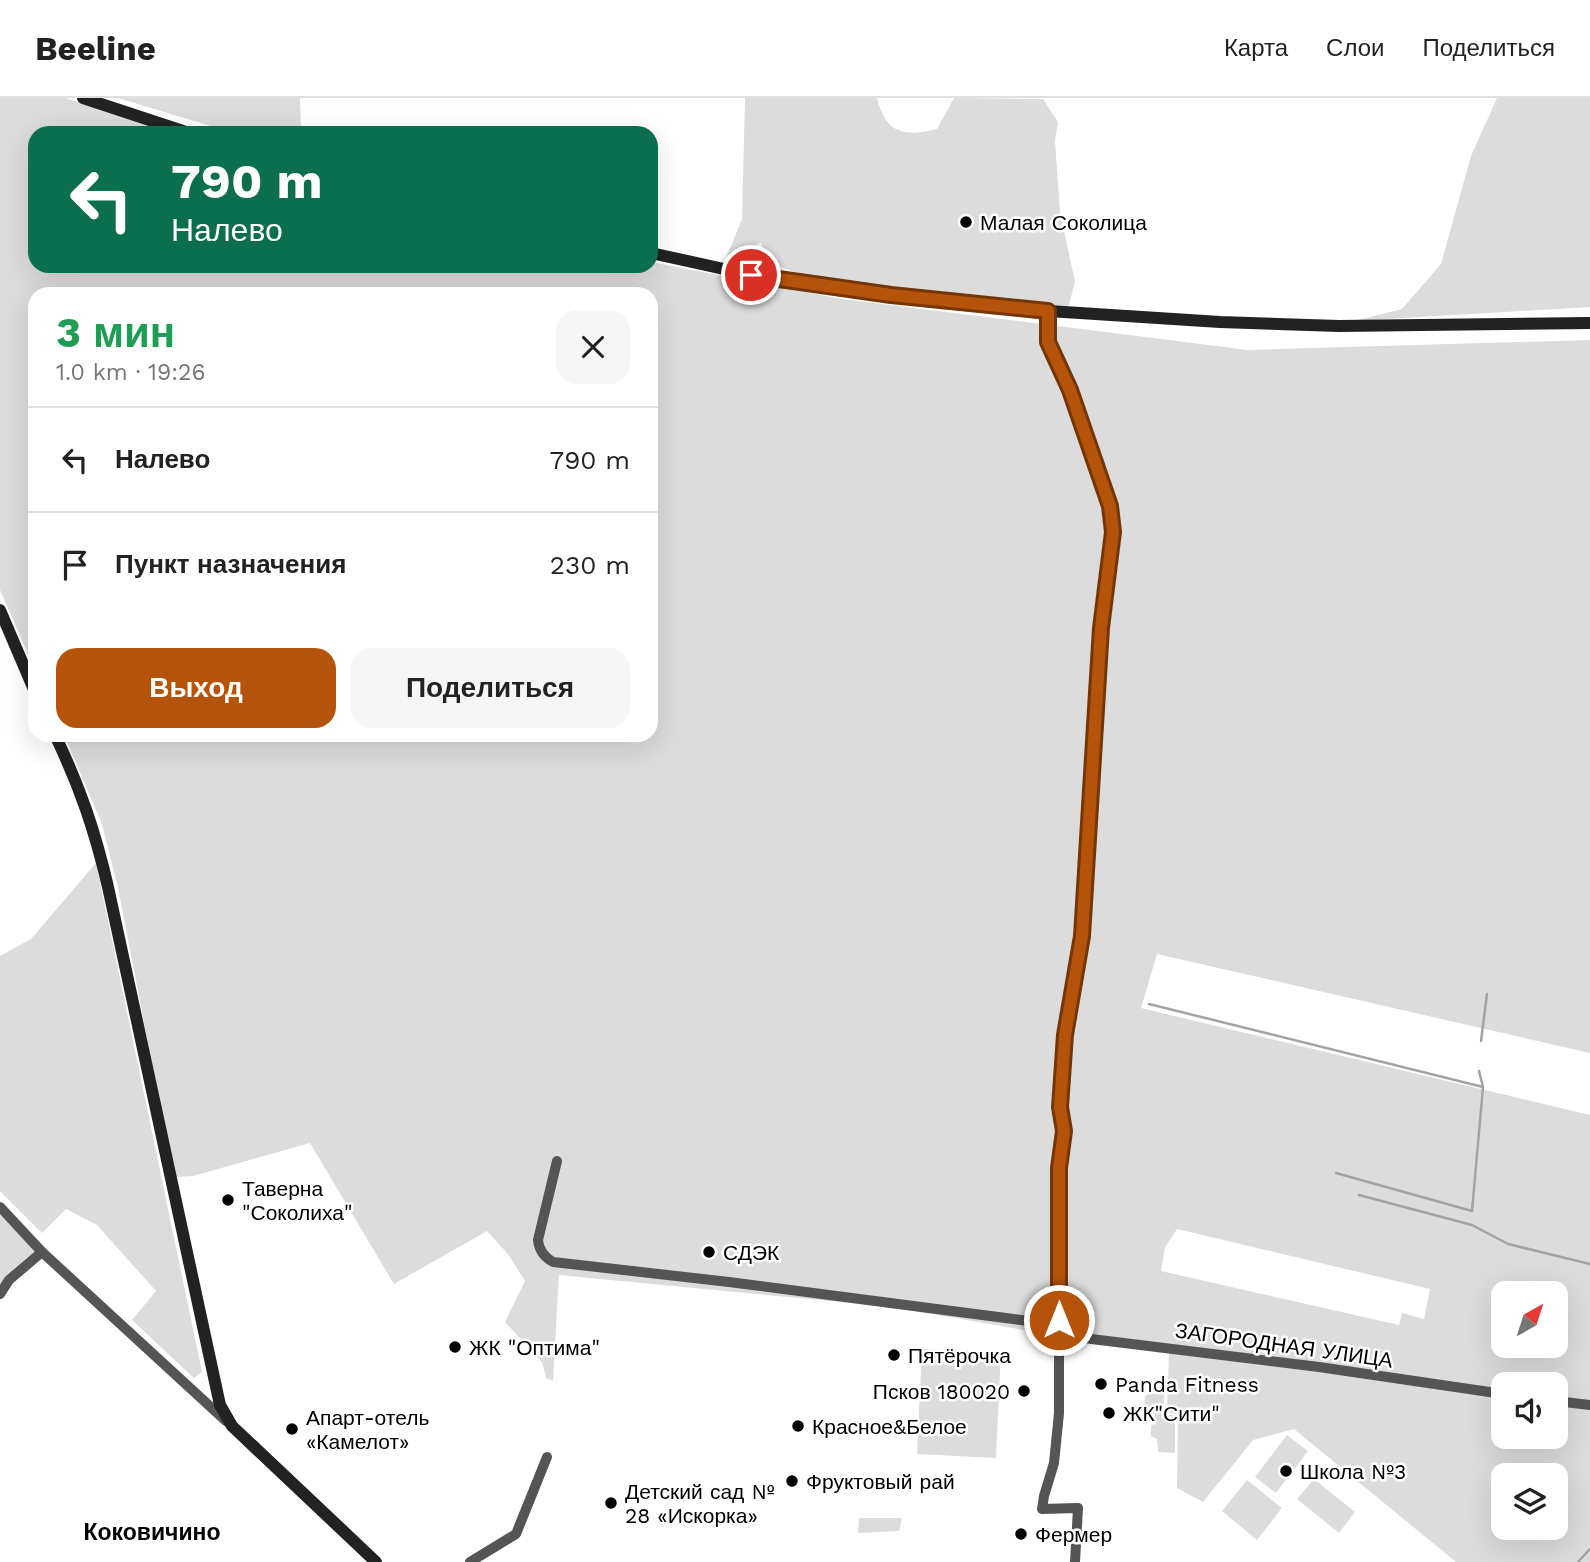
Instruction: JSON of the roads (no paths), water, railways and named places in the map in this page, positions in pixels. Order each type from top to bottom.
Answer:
[{"type":"street","points":[[83,98],[168,126]]},
{"type":"street","points":[[658,255],[751,275],[891,295],[1048,311],[1220,322],[1339,326],[1590,323]]},
{"type":"street","points":[[1048,311],[1048,342],[1070,390],[1110,506],[1113,532],[1101,628],[1082,936],[1064,1047],[1060,1107],[1064,1131],[1059,1168],[1057,1447],[1042,1509],[1078,1508],[1075,1562]]},
{"type":"street","points":[[0,610],[28,676]]},
{"type":"street","points":[[58,742],[94,828],[214,1382],[220,1405],[232,1426]]},
{"type":"street","name":"ЗАГОРОДНАЯ УЛИЦА","points":[[557,1161],[538,1240],[538,1246],[545,1258],[553,1262],[729,1282],[1491,1392]]},
{"type":"street","points":[[0,1207],[42,1252],[376,1562]]},
{"type":"street","points":[[0,1294],[9,1280],[42,1252]]},
{"type":"street","points":[[194,1391],[214,1382]]},
{"type":"street","points":[[1568,1402],[1590,1405]]},
{"type":"street","points":[[470,1562],[516,1534],[547,1457]]},
{"type":"waterway","points":[[1481,1041],[1487,994]]},
{"type":"waterway","points":[[1149,1004],[1483,1087]]},
{"type":"waterway","points":[[1336,1173],[1472,1211],[1483,1087],[1479,1071]]},
{"type":"waterway","points":[[1359,1195],[1472,1225],[1508,1244],[1590,1264]]},
{"type":"waterway","points":[[1578,1562],[1590,1549]]},
{"type":"place","name":"Малая Соколица","points":[[966,222]]},
{"type":"place","name":"Таверна \"Соколиха\"","points":[[228,1200]]},
{"type":"place","name":"СДЭК","points":[[709,1252]]},
{"type":"place","name":"ЖК \"Оптима\"","points":[[455,1347]]},
{"type":"place","name":"Пятёрочка","points":[[894,1355]]},
{"type":"place","name":"Panda Fitness","points":[[1101,1384]]},
{"type":"place","name":"Псков 180020","points":[[1024,1391]]},
{"type":"place","name":"ЖК\"Сити\"","points":[[1109,1413]]},
{"type":"place","name":"Красное&Белое","points":[[798,1426]]},
{"type":"place","name":"Апарт-отель «Камелот»","points":[[292,1429]]},
{"type":"place","name":"Школа №3","points":[[1286,1471]]},
{"type":"place","name":"Фруктовый рай","points":[[792,1481]]},
{"type":"place","name":"Детский сад № 28 «Искорка»","points":[[611,1503]]},
{"type":"place","name":"Фермер","points":[[1021,1534]]},
{"type":"district","name":"Коковичино","points":[[152,1532]]}]
